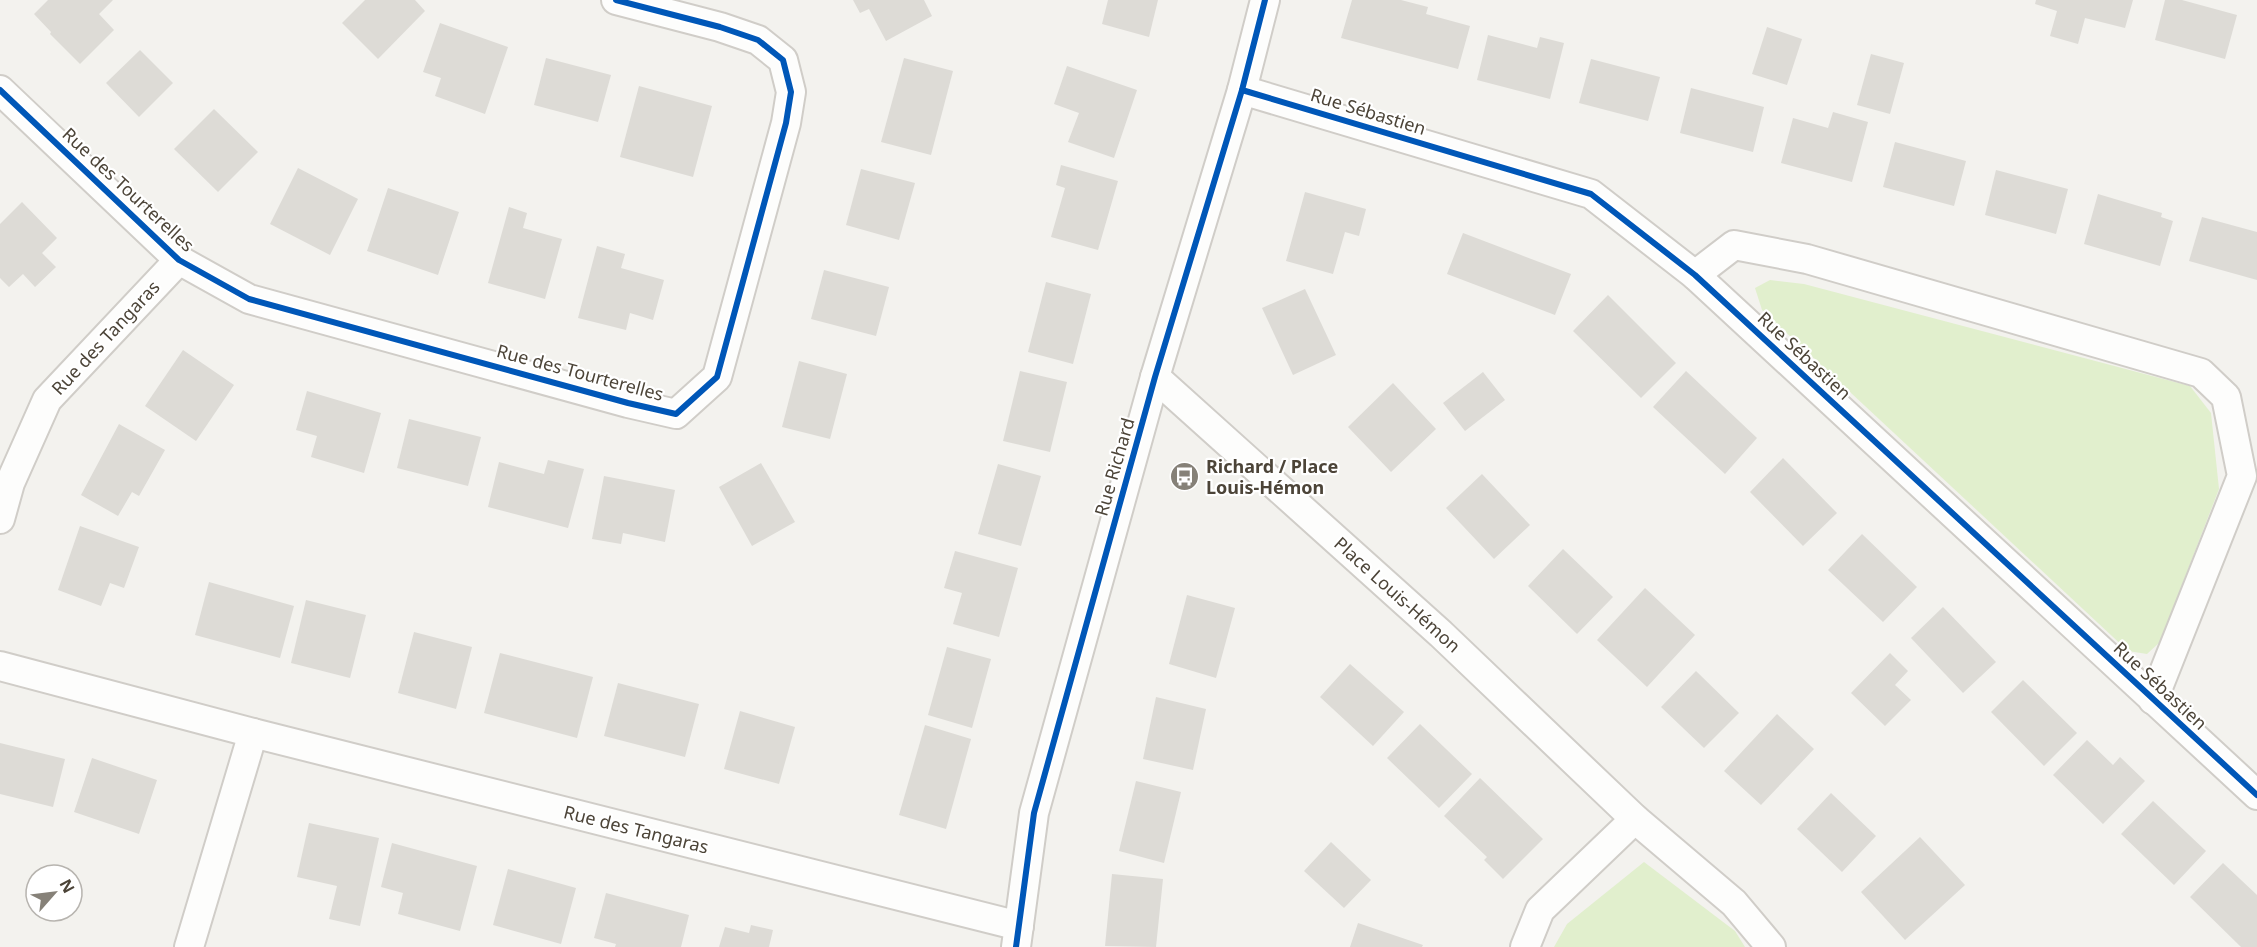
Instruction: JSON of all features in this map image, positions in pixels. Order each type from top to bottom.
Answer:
[{"type":"street","name":"Rue des Tourterelles","points":[[0,90],[178,260],[249,299],[628,403],[676,414],[717,376],[786,123],[791,92],[783,60],[758,40],[720,27],[616,0]]},
{"type":"street","name":"Rue Richard","points":[[1018,937],[1034,813],[1155,377],[1242,90],[1265,0]]},
{"type":"street","name":"Rue Sébastien","points":[[1242,90],[1591,194],[1695,275],[2257,795]]},
{"type":"street","name":"Rue Sébastien","points":[[1695,275],[1734,245],[1807,259],[2201,373],[2226,397],[2242,476],[2153,700]]},
{"type":"street","name":"Rue des Tangaras","points":[[0,519],[10,483],[47,400],[178,260]]},
{"type":"street","name":"Place Louis-Hémon","points":[[1155,377],[1442,634],[1635,819],[1734,903],[1771,947]]},
{"type":"street","name":"Rue des Tangaras","points":[[0,666],[1018,937]]},
{"type":"street","points":[[189,947],[253,733]]},
{"type":"street","points":[[1525,947],[1540,910],[1635,819]]},
{"type":"green space","points":[[1770,280],[1804,284],[2190,386],[2211,413],[2219,489],[2160,642],[2147,654],[2128,651],[1762,310],[1755,288]]},
{"type":"green space","points":[[1644,862],[1735,931],[1745,947],[1554,947],[1567,924]]},
{"type":"building","points":[[48,0],[113,0],[99,14],[114,30],[80,64],[34,14]]},
{"type":"building","points":[[365,0],[415,0],[425,11],[378,59],[342,23]]},
{"type":"building","points":[[853,0],[924,0],[932,16],[886,41],[869,9],[860,13]]},
{"type":"building","points":[[1108,0],[1158,0],[1149,37],[1102,24]]},
{"type":"building","points":[[1352,0],[1401,0],[1428,7],[1426,14],[1470,26],[1458,69],[1341,38]]},
{"type":"building","points":[[2036,0],[2133,0],[2125,28],[2085,18],[2078,44],[2050,36],[2057,11],[2035,4]]},
{"type":"building","points":[[2165,0],[2182,0],[2237,15],[2225,59],[2155,40]]},
{"type":"building","points":[[440,23],[508,47],[485,114],[435,96],[441,78],[423,72]]},
{"type":"building","points":[[1767,27],[1802,39],[1787,85],[1752,74]]},
{"type":"building","points":[[1488,35],[1537,48],[1540,37],[1564,43],[1550,99],[1477,80]]},
{"type":"building","points":[[140,50],[173,83],[139,117],[106,83]]},
{"type":"building","points":[[1871,54],[1904,63],[1890,114],[1857,105]]},
{"type":"building","points":[[546,58],[611,75],[598,122],[534,105]]},
{"type":"building","points":[[904,58],[953,71],[931,155],[881,142]]},
{"type":"building","points":[[1591,59],[1660,77],[1648,121],[1579,103]]},
{"type":"building","points":[[1067,66],[1137,90],[1114,158],[1068,142],[1079,113],[1054,104]]},
{"type":"building","points":[[639,86],[712,106],[693,177],[620,157]]},
{"type":"building","points":[[1691,88],[1764,107],[1753,152],[1680,133]]},
{"type":"building","points":[[214,109],[258,152],[218,192],[174,149]]},
{"type":"building","points":[[1833,112],[1868,122],[1852,182],[1781,163],[1793,118],[1828,128]]},
{"type":"building","points":[[1895,142],[1966,161],[1954,206],[1883,187]]},
{"type":"building","points":[[1061,165],[1118,181],[1098,250],[1051,237],[1065,188],[1056,185]]},
{"type":"building","points":[[298,168],[358,199],[330,255],[270,224]]},
{"type":"building","points":[[861,169],[915,183],[899,240],[846,225]]},
{"type":"building","points":[[1996,170],[2068,189],[2056,234],[1985,215]]},
{"type":"building","points":[[388,188],[459,212],[438,275],[367,251]]},
{"type":"building","points":[[1305,192],[1366,209],[1359,236],[1345,232],[1333,274],[1286,261]]},
{"type":"building","points":[[2098,194],[2162,213],[2161,217],[2173,221],[2160,266],[2084,244]]},
{"type":"building","points":[[22,202],[57,238],[42,253],[56,267],[35,287],[23,274],[9,287],[0,278],[0,224]]},
{"type":"building","points":[[509,207],[527,213],[523,228],[562,239],[545,299],[488,283]]},
{"type":"building","points":[[2202,217],[2257,232],[2257,280],[2189,261]]},
{"type":"building","points":[[1463,233],[1571,274],[1555,315],[1447,274]]},
{"type":"building","points":[[597,246],[625,254],[621,268],[664,280],[653,320],[630,313],[626,330],[578,318]]},
{"type":"building","points":[[824,270],[889,287],[876,336],[811,319]]},
{"type":"building","points":[[1046,282],[1091,294],[1073,364],[1028,352]]},
{"type":"building","points":[[1305,289],[1336,355],[1293,375],[1262,308]]},
{"type":"building","points":[[1608,295],[1676,363],[1641,398],[1573,331]]},
{"type":"building","points":[[183,350],[234,385],[196,441],[145,406]]},
{"type":"building","points":[[799,361],[847,374],[830,439],[782,427]]},
{"type":"building","points":[[1020,371],[1067,382],[1050,452],[1003,441]]},
{"type":"building","points":[[1686,371],[1757,438],[1725,474],[1653,407]]},
{"type":"building","points":[[1483,372],[1505,400],[1465,431],[1443,403]]},
{"type":"building","points":[[1393,383],[1436,429],[1391,472],[1348,427]]},
{"type":"building","points":[[307,391],[381,413],[364,473],[311,457],[317,436],[296,430]]},
{"type":"building","points":[[409,419],[481,437],[468,486],[397,468]]},
{"type":"building","points":[[119,424],[165,450],[139,496],[132,492],[118,516],[81,495]]},
{"type":"building","points":[[1783,458],[1837,513],[1803,546],[1750,492]]},
{"type":"building","points":[[548,460],[584,469],[568,528],[488,507],[499,462],[544,474]]},
{"type":"building","points":[[761,463],[795,522],[752,546],[719,487]]},
{"type":"building","points":[[998,464],[1041,476],[1021,546],[978,534]]},
{"type":"building","points":[[1482,474],[1530,525],[1494,559],[1446,508]]},
{"type":"building","points":[[604,476],[675,490],[665,542],[623,533],[621,544],[592,539]]},
{"type":"building","points":[[80,526],[139,547],[124,588],[110,583],[101,606],[58,590]]},
{"type":"building","points":[[1862,534],[1917,587],[1883,622],[1828,570]]},
{"type":"building","points":[[1563,549],[1613,597],[1577,634],[1528,586]]},
{"type":"building","points":[[955,551],[1018,568],[999,637],[953,624],[962,593],[944,588]]},
{"type":"building","points":[[209,582],[294,606],[280,658],[195,635]]},
{"type":"building","points":[[1645,588],[1695,635],[1647,687],[1597,640]]},
{"type":"building","points":[[1187,595],[1235,608],[1216,678],[1169,664]]},
{"type":"building","points":[[306,600],[366,615],[350,678],[291,663]]},
{"type":"building","points":[[1943,607],[1996,662],[1963,693],[1911,638]]},
{"type":"building","points":[[414,632],[472,647],[456,709],[398,693]]},
{"type":"building","points":[[947,647],[991,659],[972,728],[928,715]]},
{"type":"building","points":[[500,653],[593,677],[577,738],[484,713]]},
{"type":"building","points":[[1890,653],[1908,671],[1895,685],[1911,700],[1885,726],[1851,693]]},
{"type":"building","points":[[1350,664],[1404,712],[1373,746],[1320,697]]},
{"type":"building","points":[[1696,671],[1739,713],[1704,748],[1661,707]]},
{"type":"building","points":[[2023,680],[2077,733],[2044,766],[1991,712]]},
{"type":"building","points":[[618,683],[699,704],[685,757],[604,736]]},
{"type":"building","points":[[1156,697],[1206,709],[1193,770],[1143,759]]},
{"type":"building","points":[[740,711],[795,727],[779,784],[724,769]]},
{"type":"building","points":[[1777,714],[1814,749],[1761,805],[1724,771]]},
{"type":"building","points":[[1420,724],[1472,774],[1439,808],[1387,758]]},
{"type":"building","points":[[925,725],[971,739],[946,829],[899,815]]},
{"type":"building","points":[[2087,740],[2113,765],[2120,757],[2145,781],[2103,824],[2053,775]]},
{"type":"building","points":[[0,743],[65,759],[53,807],[0,794]]},
{"type":"building","points":[[92,758],[157,780],[139,834],[74,812]]},
{"type":"building","points":[[1480,778],[1543,839],[1503,879],[1484,860],[1487,857],[1444,816]]},
{"type":"building","points":[[1136,781],[1181,792],[1164,863],[1119,851]]},
{"type":"building","points":[[1831,793],[1876,836],[1842,872],[1797,829]]},
{"type":"building","points":[[2153,801],[2206,851],[2174,885],[2121,834]]},
{"type":"building","points":[[309,823],[379,838],[360,926],[329,919],[337,886],[297,877]]},
{"type":"building","points":[[1920,837],[1965,885],[1905,940],[1861,892]]},
{"type":"building","points":[[1331,842],[1371,880],[1344,908],[1304,871]]},
{"type":"building","points":[[392,843],[477,866],[460,931],[398,914],[403,893],[381,887]]},
{"type":"building","points":[[2223,863],[2257,895],[2257,947],[2241,947],[2190,897]]},
{"type":"building","points":[[508,869],[576,888],[561,944],[493,925]]},
{"type":"building","points":[[1112,874],[1163,879],[1156,947],[1105,946]]},
{"type":"building","points":[[606,893],[689,915],[681,947],[615,947],[616,944],[594,938]]},
{"type":"building","points":[[1358,923],[1423,945],[1422,947],[1350,947]]},
{"type":"building","points":[[751,925],[773,930],[769,947],[719,947],[725,927],[749,933]]},
{"type":"cycle path","points":[[0,90],[179,260],[249,299],[628,403],[676,414],[717,377],[786,123],[791,92],[783,60],[758,40],[720,27],[616,0]]},
{"type":"cycle path","points":[[1016,947],[1034,813],[1155,377],[1242,90],[1265,0]]},
{"type":"cycle path","points":[[1242,90],[1591,194],[1695,275],[2257,795]]},
{"type":"place","name":"Richard / Place Louis-Hémon","points":[[1185,477]]}]
